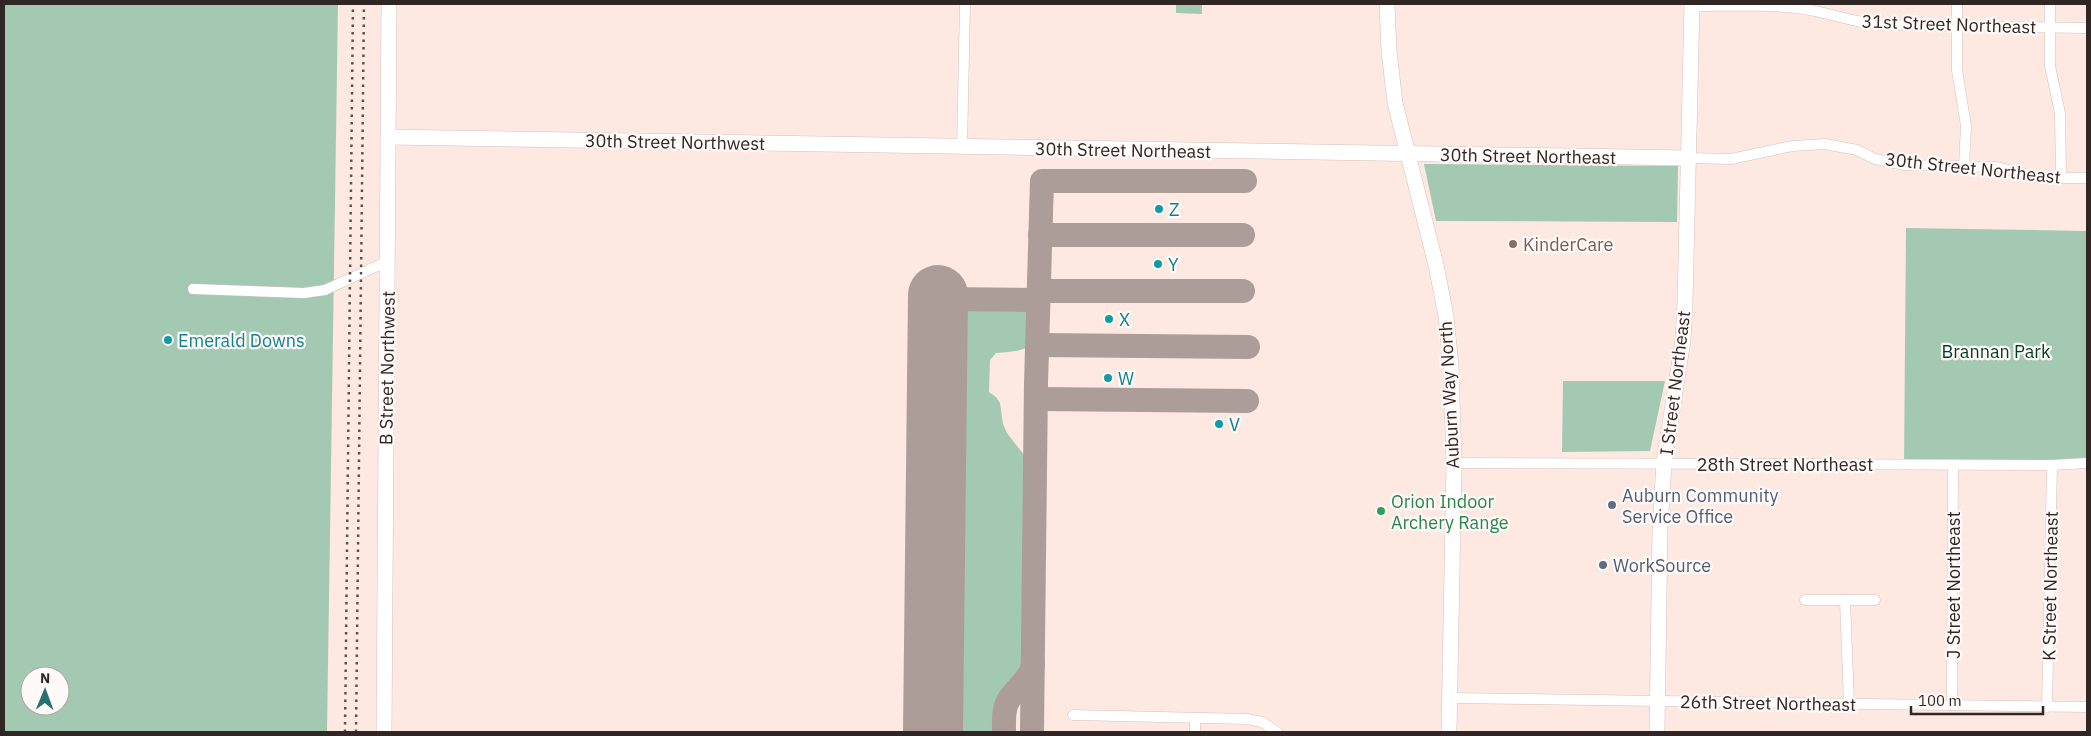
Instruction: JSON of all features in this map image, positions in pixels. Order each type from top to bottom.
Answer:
[{"type":"street","name":"B Street Northwest","points":[[384,732],[389,4]]},
{"type":"street","points":[[962,148],[965,4]]},
{"type":"street","name":"Auburn Way North","points":[[1387,4],[1392,80],[1407,154],[1436,265],[1446,316],[1451,367],[1454,463],[1449,732]]},
{"type":"street","points":[[1957,4],[1958,79],[1965,117],[1964,166]]},
{"type":"street","points":[[2050,4],[2050,66],[2060,113],[2061,178]]},
{"type":"street","name":"31st Street Northeast","points":[[1692,5],[1786,7],[1818,12],[1868,24],[2087,28]]},
{"type":"street","name":"I Street Northeast","points":[[1657,732],[1660,529],[1664,463],[1683,340],[1692,5]]},
{"type":"street","name":"30th Street Northwest","points":[[388,137],[962,148]]},
{"type":"street","name":"30th Street Northeast","points":[[962,148],[1731,159],[1792,146],[1825,144],[1857,150],[1887,162],[1904,165],[1997,167],[2041,178],[2087,178]]},
{"type":"street","points":[[193,289],[304,293],[325,290],[388,261]]},
{"type":"street","name":"28th Street Northeast","points":[[1454,463],[2087,464]]},
{"type":"street","name":"J Street Northeast","points":[[1952,705],[1953,464]]},
{"type":"street","name":"K Street Northeast","points":[[2048,707],[2052,465]]},
{"type":"street","points":[[1805,600],[1874,600]]},
{"type":"street","points":[[1844,600],[1850,704]]},
{"type":"street","name":"26th Street Northeast","points":[[1449,698],[2087,707]]},
{"type":"street","points":[[1073,715],[1256,720],[1277,732]]},
{"type":"street","points":[[1195,718],[1195,732]]},
{"type":"green space","name":"Emerald Downs","points":[[4,4],[338,4],[327,732],[4,732]]},
{"type":"green space","points":[[1176,4],[1202,4],[1202,14],[1176,13]]},
{"type":"green space","points":[[1424,164],[1678,166],[1677,222],[1436,221]]},
{"type":"green space","name":"Brannan Park","points":[[1906,228],[2087,231],[2087,465],[1904,464]]},
{"type":"green space","points":[[984,303],[1006,304],[1033,309],[1035,322],[1034,339],[1030,344],[1018,351],[996,353],[990,360],[989,392],[1000,403],[1003,424],[1007,433],[1028,460],[1027,663],[1023,672],[1004,694],[1000,703],[1000,732],[951,732],[952,427],[956,306]]},
{"type":"green space","points":[[1563,381],[1665,381],[1650,451],[1562,452]]},
{"type":"taxiway","points":[[1032,732],[1036,383],[1042,181],[1245,181]]},
{"type":"taxiway","points":[[1040,235],[1243,235]]},
{"type":"taxiway","points":[[1039,291],[1243,291]]},
{"type":"taxiway","points":[[938,299],[1038,300]]},
{"type":"taxiway","points":[[1037,345],[1248,347]]},
{"type":"taxiway","points":[[1036,399],[1247,401]]},
{"type":"taxiway","points":[[1004,732],[1006,705],[1011,696],[1029,675],[1033,664]]},
{"type":"runway","points":[[933,732],[938,295]]},
{"type":"railway","points":[[345,732],[353,4]]},
{"type":"railway","points":[[356,732],[364,4]]},
{"type":"place","name":"Z","points":[[1159,209]]},
{"type":"place","name":"KinderCare","points":[[1513,244]]},
{"type":"place","name":"Y","points":[[1158,264]]},
{"type":"place","name":"X","points":[[1109,319]]},
{"type":"place","name":"Emerald Downs","points":[[168,340]]},
{"type":"place","name":"W","points":[[1108,378]]},
{"type":"place","name":"V","points":[[1219,424]]},
{"type":"place","name":"Auburn Community Service Office","points":[[1612,505]]},
{"type":"place","name":"Orion Indoor Archery Range","points":[[1381,511]]},
{"type":"place","name":"WorkSource","points":[[1603,565]]}]
